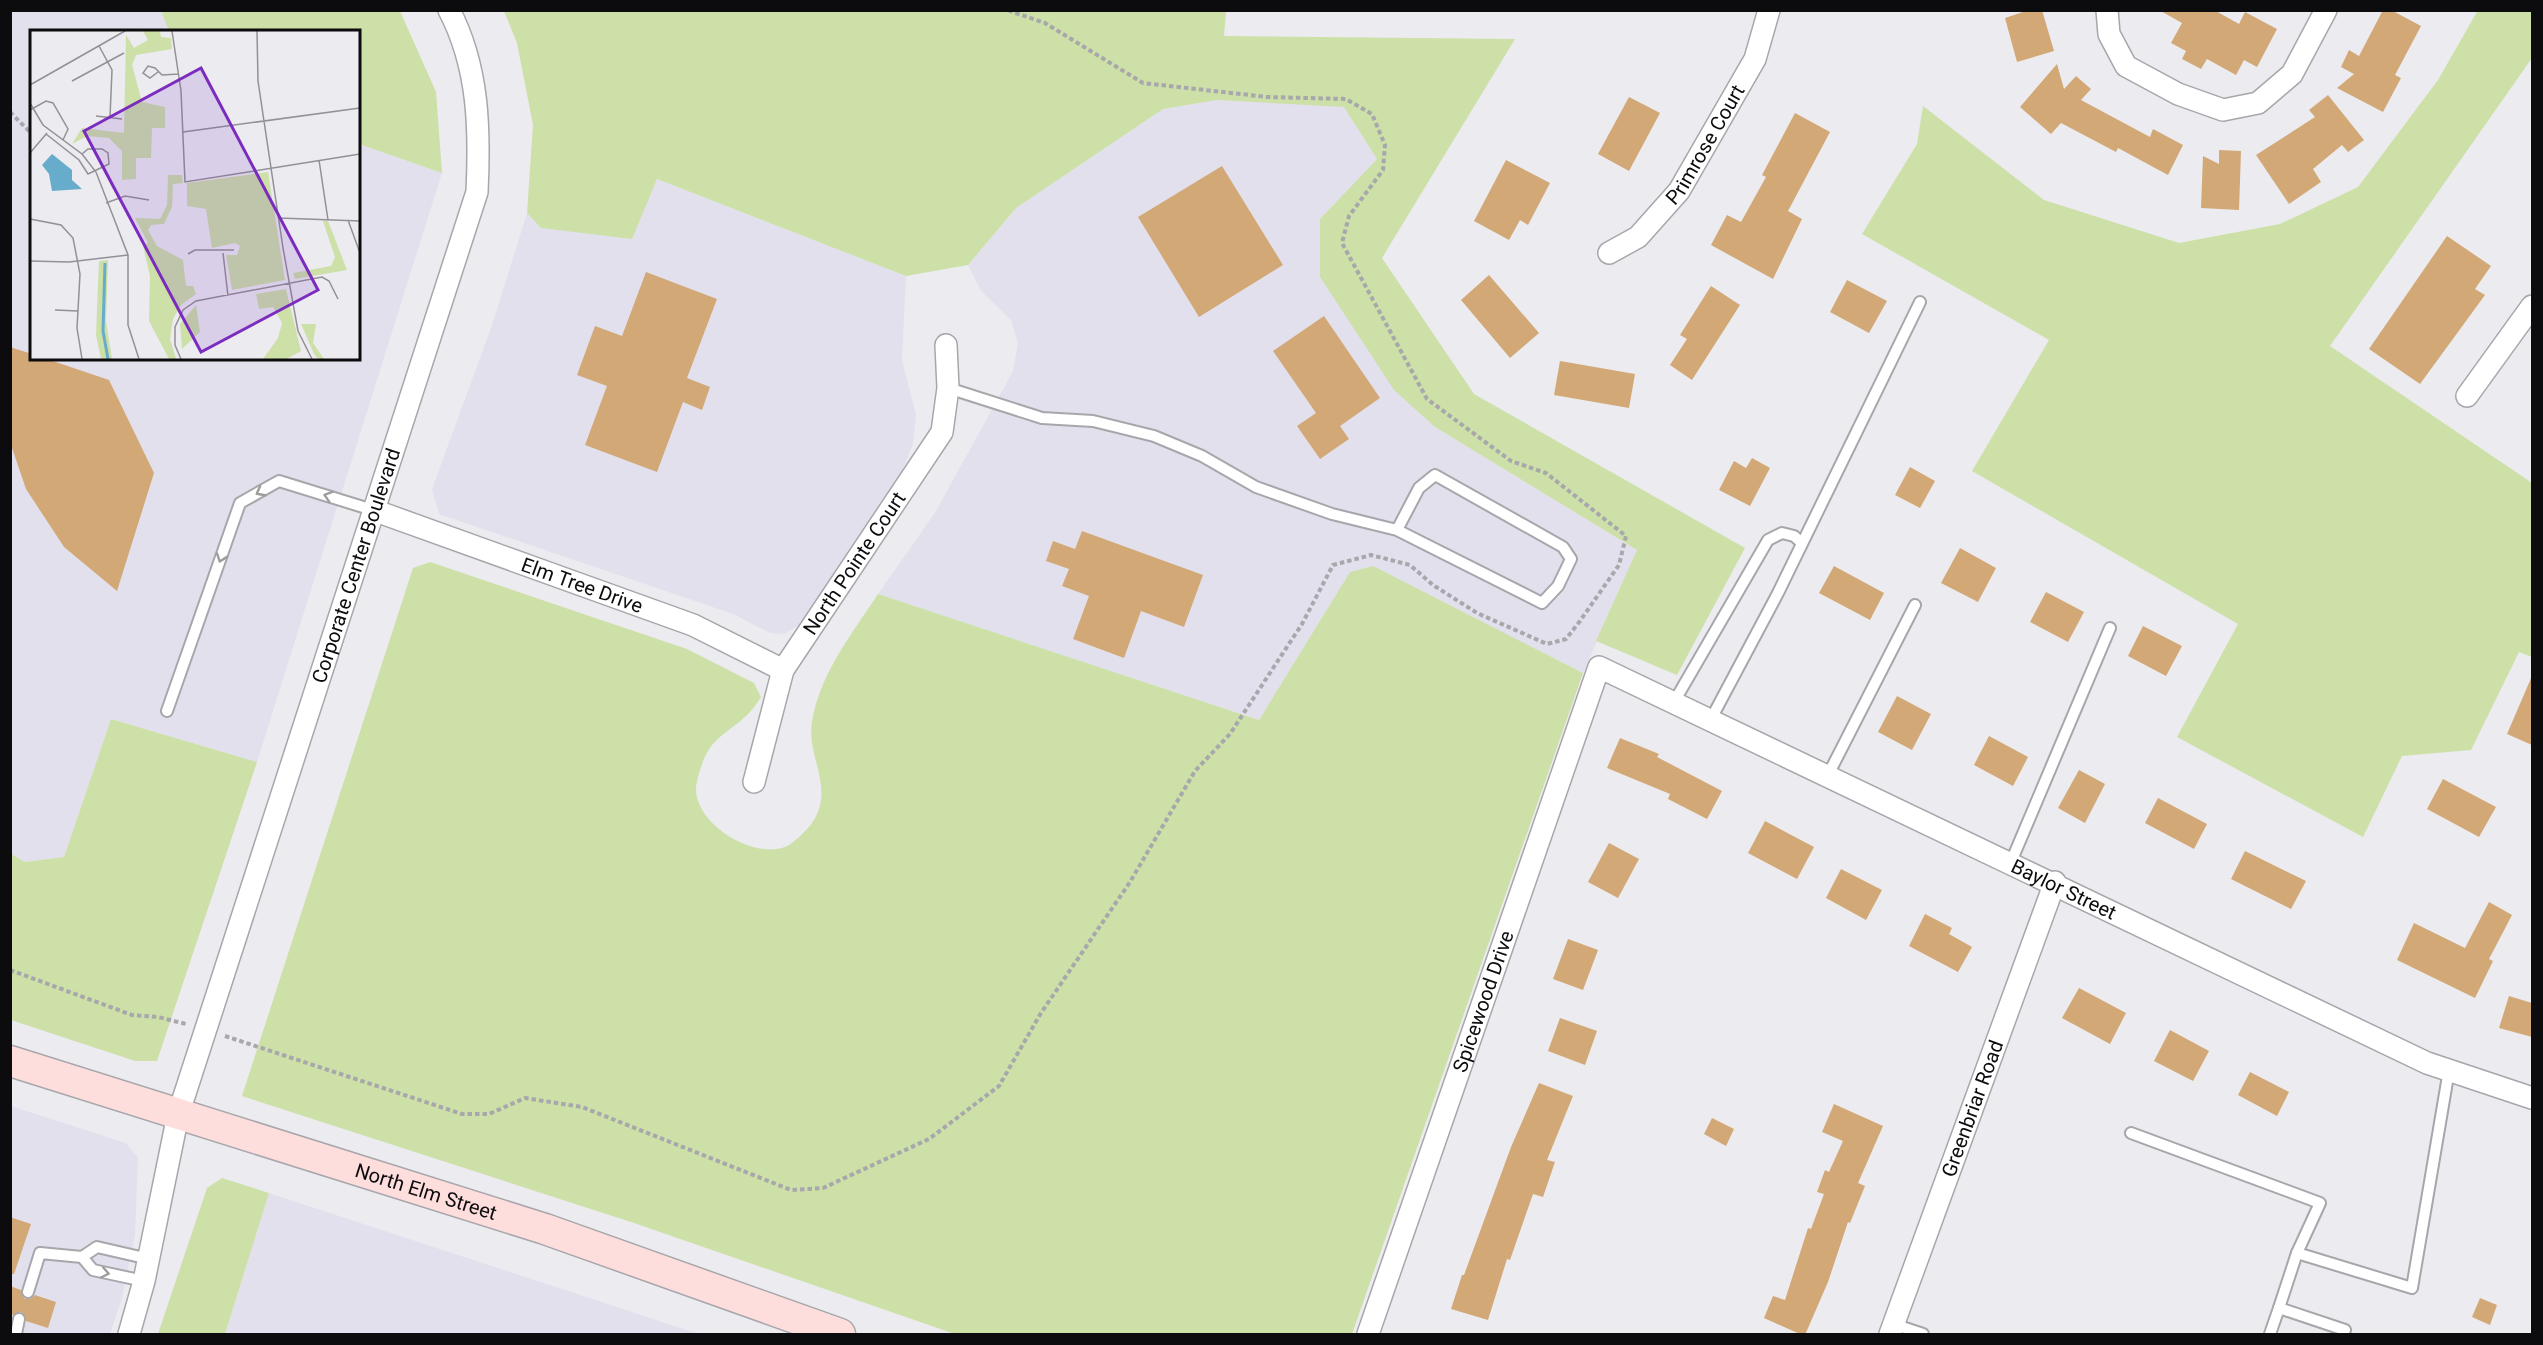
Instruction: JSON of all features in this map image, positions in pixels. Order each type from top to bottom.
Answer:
[{"type":"main road","name":"North Elm Street","points":[[10,1061],[545,1229],[831,1333]]},
{"type":"street","name":"Corporate Center Boulevard","points":[[129,1335],[144,1281],[178,1115],[376,511],[477,192],[479,144],[476,98],[461,33],[449,10]]},
{"type":"street","name":"Primrose Court","points":[[1609,253],[1638,237],[1679,191],[1755,60],[1769,10]]},
{"type":"street","points":[[2107,10],[2109,34],[2126,66],[2178,93],[2223,110],[2258,103],[2292,74],[2326,10]]},
{"type":"street","points":[[2467,396],[2532,306]]},
{"type":"street","name":"North Pointe Court","points":[[754,782],[783,670],[942,432],[948,388],[946,345]]},
{"type":"street","name":"Elm Tree Drive","points":[[376,511],[693,625],[783,670]]},
{"type":"street","name":"Baylor Street","points":[[1599,667],[2055,882],[2427,1063],[2532,1098]]},
{"type":"street","name":"Spicewood Drive","points":[[1368,1335],[1599,667]]},
{"type":"street","name":"Greenbriar Road","points":[[1891,1329],[2055,882]]},
{"type":"lane","points":[[1711,719],[1802,543],[1920,302]]},
{"type":"lane","points":[[948,388],[1042,418],[1093,422],[1154,436],[1202,456],[1256,487],[1332,514],[1397,530],[1542,603],[1558,586],[1571,559],[1563,547],[1435,475],[1419,488],[1397,530]]},
{"type":"lane","points":[[167,711],[240,503],[279,481],[376,511]]},
{"type":"lane","points":[[1674,702],[1768,540],[1782,533],[1794,536],[1802,543]]},
{"type":"lane","points":[[1828,775],[1915,605]]},
{"type":"lane","points":[[2011,862],[2110,628]]},
{"type":"lane","points":[[2297,1253],[2412,1288],[2449,1070]]},
{"type":"lane","points":[[2131,1133],[2320,1203],[2297,1253],[2270,1335]]},
{"type":"lane","points":[[28,1292],[40,1253],[81,1257],[97,1247],[148,1259]]},
{"type":"lane","points":[[81,1257],[93,1270],[144,1281]]},
{"type":"lane","points":[[2279,1308],[2344,1330],[2343,1335]]},
{"type":"lane","points":[[16,1335],[19,1318]]},
{"type":"lane","points":[[1891,1329],[1923,1335]]},
{"type":"path","points":[[10,970],[132,1015],[158,1017],[206,1030],[462,1114],[489,1114],[525,1098],[582,1107],[791,1191],[823,1188],[929,1139],[999,1086],[1041,1013],[1130,882],[1195,771],[1235,727],[1302,624],[1334,566],[1371,555],[1410,565],[1433,585],[1478,613],[1547,644],[1566,639],[1619,565],[1626,536],[1546,473],[1511,461],[1427,399],[1342,243],[1348,216],[1383,170],[1385,145],[1372,114],[1346,99],[1268,97],[1143,83],[1045,23],[1006,10]]},
{"type":"path","points":[[10,112],[30,132]]},
{"type":"shaded area","points":[[10,11],[161,11],[169,30],[30,30],[30,360],[360,360],[360,144],[442,173],[257,762],[111,719],[64,857],[25,862],[10,854]]},
{"type":"shaded area","points":[[1217,100],[1344,106],[1377,159],[1320,219],[1435,427],[1637,550],[1583,673],[1373,567],[1350,572],[1259,720],[878,594],[936,511],[1013,371],[1018,343],[1011,320],[981,291],[968,265],[1016,208],[1163,109]]},
{"type":"shaded area","points":[[657,179],[906,276],[902,360],[916,415],[913,444],[896,487],[799,625],[784,634],[770,633],[733,614],[439,514],[432,489],[492,325],[527,213],[541,228]]},
{"type":"shaded area","points":[[11,1106],[126,1143],[138,1158],[135,1236],[122,1298],[110,1334],[11,1334]]},
{"type":"shaded area","points":[[269,1193],[699,1334],[225,1334]]},
{"type":"green space","points":[[2478,10],[2532,11],[2532,58],[2330,346],[2532,483],[2532,657],[2519,652],[2471,750],[2402,756],[2363,837],[2177,737],[2238,624],[1972,471],[2049,340],[1862,234],[1917,144],[1923,106],[2044,200],[2179,243],[2280,224],[2358,187],[2438,80]]},
{"type":"green space","points":[[161,11],[400,11],[436,92],[442,173],[360,144],[360,30],[169,30]]},
{"type":"green space","points":[[504,11],[1226,11],[1224,36],[1515,39],[1382,258],[1474,394],[1745,548],[1677,675],[1596,641],[1637,550],[1435,427],[1394,390],[1320,277],[1320,219],[1377,159],[1344,107],[1217,100],[1163,109],[1016,208],[968,265],[906,276],[657,179],[632,239],[541,228],[527,213],[533,125],[517,43]]},
{"type":"green space","points":[[430,562],[687,649],[754,683],[761,697],[744,718],[710,747],[699,772],[697,795],[702,809],[711,822],[740,842],[756,848],[771,849],[788,846],[812,823],[819,810],[821,785],[811,735],[816,704],[838,655],[878,594],[1259,720],[1350,572],[1373,566],[1583,673],[1352,1334],[955,1334],[634,1223],[242,1096],[413,568]]},
{"type":"green space","points":[[111,719],[257,762],[157,1061],[135,1061],[11,1020],[11,854],[25,862],[64,857]]},
{"type":"green space","points":[[222,1178],[269,1193],[225,1334],[158,1334],[207,1188]]},
{"type":"building","points":[[2029,10],[2042,10],[2054,51],[2017,62],[2005,18]]},
{"type":"building","points":[[2159,10],[2214,10],[2239,24],[2245,12],[2277,29],[2257,67],[2244,60],[2236,75],[2207,59],[2201,69],[2182,59],[2186,51],[2171,43],[2182,23]]},
{"type":"building","points":[[2383,10],[2391,10],[2421,26],[2395,75],[2401,78],[2383,112],[2337,88],[2354,74],[2341,67],[2349,50],[2359,56]]},
{"type":"building","points":[[2057,64],[2064,89],[2076,76],[2091,89],[2081,100],[2150,137],[2153,129],[2183,145],[2168,175],[2118,148],[2116,152],[2061,123],[2051,134],[2020,107]]},
{"type":"building","points":[[2328,95],[2364,140],[2348,152],[2342,145],[2313,169],[2321,182],[2289,204],[2256,155],[2315,117],[2309,110]]},
{"type":"building","points":[[1629,97],[1660,113],[1629,171],[1598,154]]},
{"type":"building","points":[[1795,113],[1830,132],[1788,211],[1802,219],[1773,279],[1711,245],[1727,215],[1741,222],[1766,177],[1762,175]]},
{"type":"building","points":[[2219,150],[2241,151],[2239,210],[2201,208],[2203,156],[2219,164]]},
{"type":"building","points":[[1506,160],[1550,183],[1528,225],[1520,220],[1509,240],[1474,221]]},
{"type":"building","points":[[1222,166],[1283,265],[1199,317],[1138,217]]},
{"type":"building","points":[[2447,236],[2491,266],[2475,289],[2485,295],[2420,384],[2369,349]]},
{"type":"building","points":[[646,272],[717,299],[687,378],[710,387],[702,410],[683,402],[657,472],[585,445],[607,386],[577,375],[595,326],[622,336]]},
{"type":"building","points":[[1489,275],[1539,333],[1510,358],[1461,300]]},
{"type":"building","points":[[1847,280],[1887,301],[1869,333],[1830,312]]},
{"type":"building","points":[[1711,286],[1740,305],[1692,380],[1670,365],[1687,339],[1680,335]]},
{"type":"building","points":[[1324,316],[1380,398],[1340,426],[1349,439],[1320,459],[1297,426],[1316,413],[1273,351]]},
{"type":"building","points":[[10,347],[30,353],[30,360],[50,360],[109,380],[154,473],[117,591],[64,547],[26,489],[10,442]]},
{"type":"building","points":[[1560,361],[1635,374],[1629,408],[1554,395]]},
{"type":"building","points":[[1752,458],[1770,468],[1750,506],[1719,490],[1734,461],[1746,468]]},
{"type":"building","points":[[1910,467],[1935,481],[1920,508],[1895,495]]},
{"type":"building","points":[[1082,531],[1203,575],[1184,627],[1141,611],[1124,658],[1073,639],[1089,596],[1062,586],[1069,569],[1046,561],[1053,541],[1075,549]]},
{"type":"building","points":[[1960,548],[1996,568],[1978,602],[1941,583]]},
{"type":"building","points":[[1834,566],[1884,593],[1870,620],[1819,593]]},
{"type":"building","points":[[2046,592],[2084,612],[2068,642],[2030,622]]},
{"type":"building","points":[[2143,626],[2182,646],[2166,676],[2128,656]]},
{"type":"building","points":[[2532,676],[2532,745],[2507,734]]},
{"type":"building","points":[[1897,696],[1931,714],[1912,750],[1878,732]]},
{"type":"building","points":[[1989,736],[2028,757],[2013,786],[1974,765]]},
{"type":"building","points":[[1620,738],[1659,754],[1657,757],[1722,791],[1707,819],[1668,799],[1670,794],[1607,768]]},
{"type":"building","points":[[2079,770],[2105,784],[2085,823],[2058,808]]},
{"type":"building","points":[[2443,779],[2496,807],[2479,837],[2427,809]]},
{"type":"building","points":[[2158,798],[2207,824],[2194,849],[2145,823]]},
{"type":"building","points":[[1765,821],[1814,847],[1797,879],[1748,853]]},
{"type":"building","points":[[1609,843],[1639,859],[1618,898],[1588,882]]},
{"type":"building","points":[[2245,851],[2306,881],[2291,909],[2231,879]]},
{"type":"building","points":[[1841,869],[1882,890],[1866,920],[1826,898]]},
{"type":"building","points":[[2489,902],[2512,915],[2489,959],[2493,961],[2475,998],[2397,960],[2414,923],[2465,948]]},
{"type":"building","points":[[1925,914],[1952,928],[1949,934],[1972,947],[1958,972],[1909,946]]},
{"type":"building","points":[[1568,939],[1598,950],[1583,990],[1553,979]]},
{"type":"building","points":[[2079,988],[2126,1013],[2110,1044],[2062,1018]]},
{"type":"building","points":[[2509,996],[2532,1003],[2532,1037],[2499,1028]]},
{"type":"building","points":[[1560,1018],[1597,1031],[1585,1065],[1548,1051]]},
{"type":"building","points":[[2170,1030],[2209,1051],[2193,1081],[2154,1061]]},
{"type":"building","points":[[2250,1072],[2289,1092],[2277,1116],[2238,1095]]},
{"type":"building","points":[[1539,1083],[1573,1096],[1547,1160],[1555,1162],[1543,1197],[1533,1194],[1510,1260],[1507,1259],[1488,1320],[1451,1309],[1511,1147]]},
{"type":"building","points":[[1834,1104],[1883,1126],[1858,1183],[1865,1186],[1850,1223],[1848,1222],[1828,1282],[1805,1335],[1802,1335],[1764,1318],[1773,1296],[1785,1300],[1808,1228],[1811,1229],[1824,1194],[1817,1192],[1825,1170],[1829,1172],[1843,1141],[1822,1132]]},
{"type":"building","points":[[1712,1118],[1734,1129],[1726,1146],[1704,1134]]},
{"type":"building","points":[[10,1217],[31,1224],[14,1274],[10,1274]]},
{"type":"building","points":[[10,1286],[21,1290],[25,1299],[30,1299],[35,1295],[56,1302],[48,1328],[26,1321],[21,1312],[10,1316]]},
{"type":"building","points":[[2480,1298],[2497,1305],[2490,1325],[2472,1317]]}]
